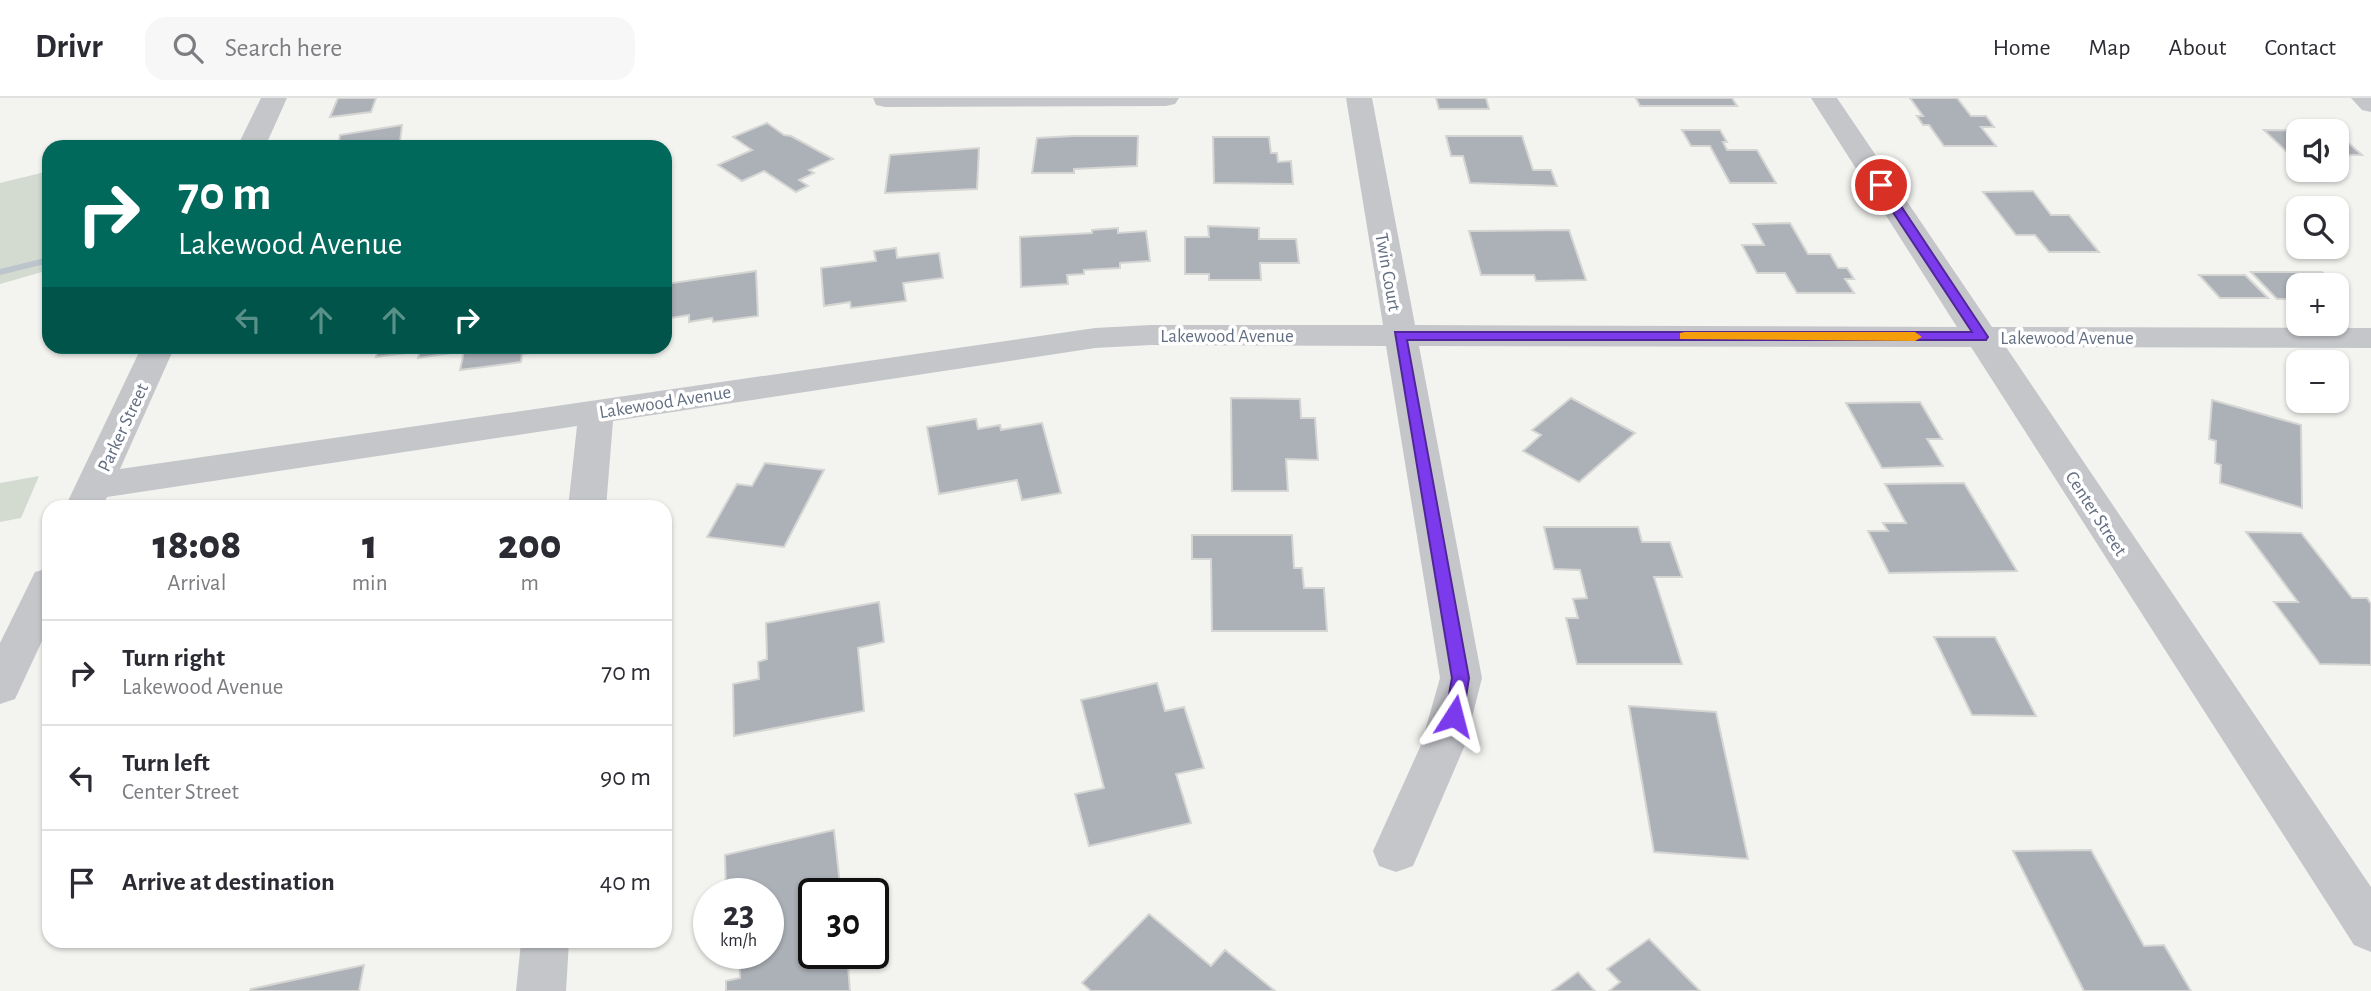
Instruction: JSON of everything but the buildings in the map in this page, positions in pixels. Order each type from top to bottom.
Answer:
[{"type":"street","points":[[254,140],[274,98]]},
{"type":"street","points":[[885,99],[1166,98]]},
{"type":"street","name":"Twin Court","points":[[1359,98],[1461,678],[1454,716],[1443,751],[1396,850]]},
{"type":"street","name":"Center Street","points":[[1824,98],[2371,929]]},
{"type":"street","points":[[2364,98],[2371,104]]},
{"type":"street","name":"Lakewood Avenue","points":[[90,497],[596,412],[1031,345],[1095,338],[1151,335],[1400,335],[2371,338]]},
{"type":"street","name":"Parker Street","points":[[90,497],[155,354]]},
{"type":"street","points":[[588,500],[596,412]]},
{"type":"street","points":[[0,687],[42,598]]},
{"type":"street","points":[[541,991],[545,948]]},
{"type":"shaded area","points":[[42,173],[42,272],[0,284],[0,183]]},
{"type":"shaded area","points":[[39,476],[21,518],[0,522],[0,483]]},
{"type":"waterway","points":[[0,272],[42,262]]},
{"type":"slow traffic","points":[[1685,336],[1915,337]]},
{"type":"route","points":[[1454,716],[1461,678],[1400,335],[1981,337],[1881,185]]}]
